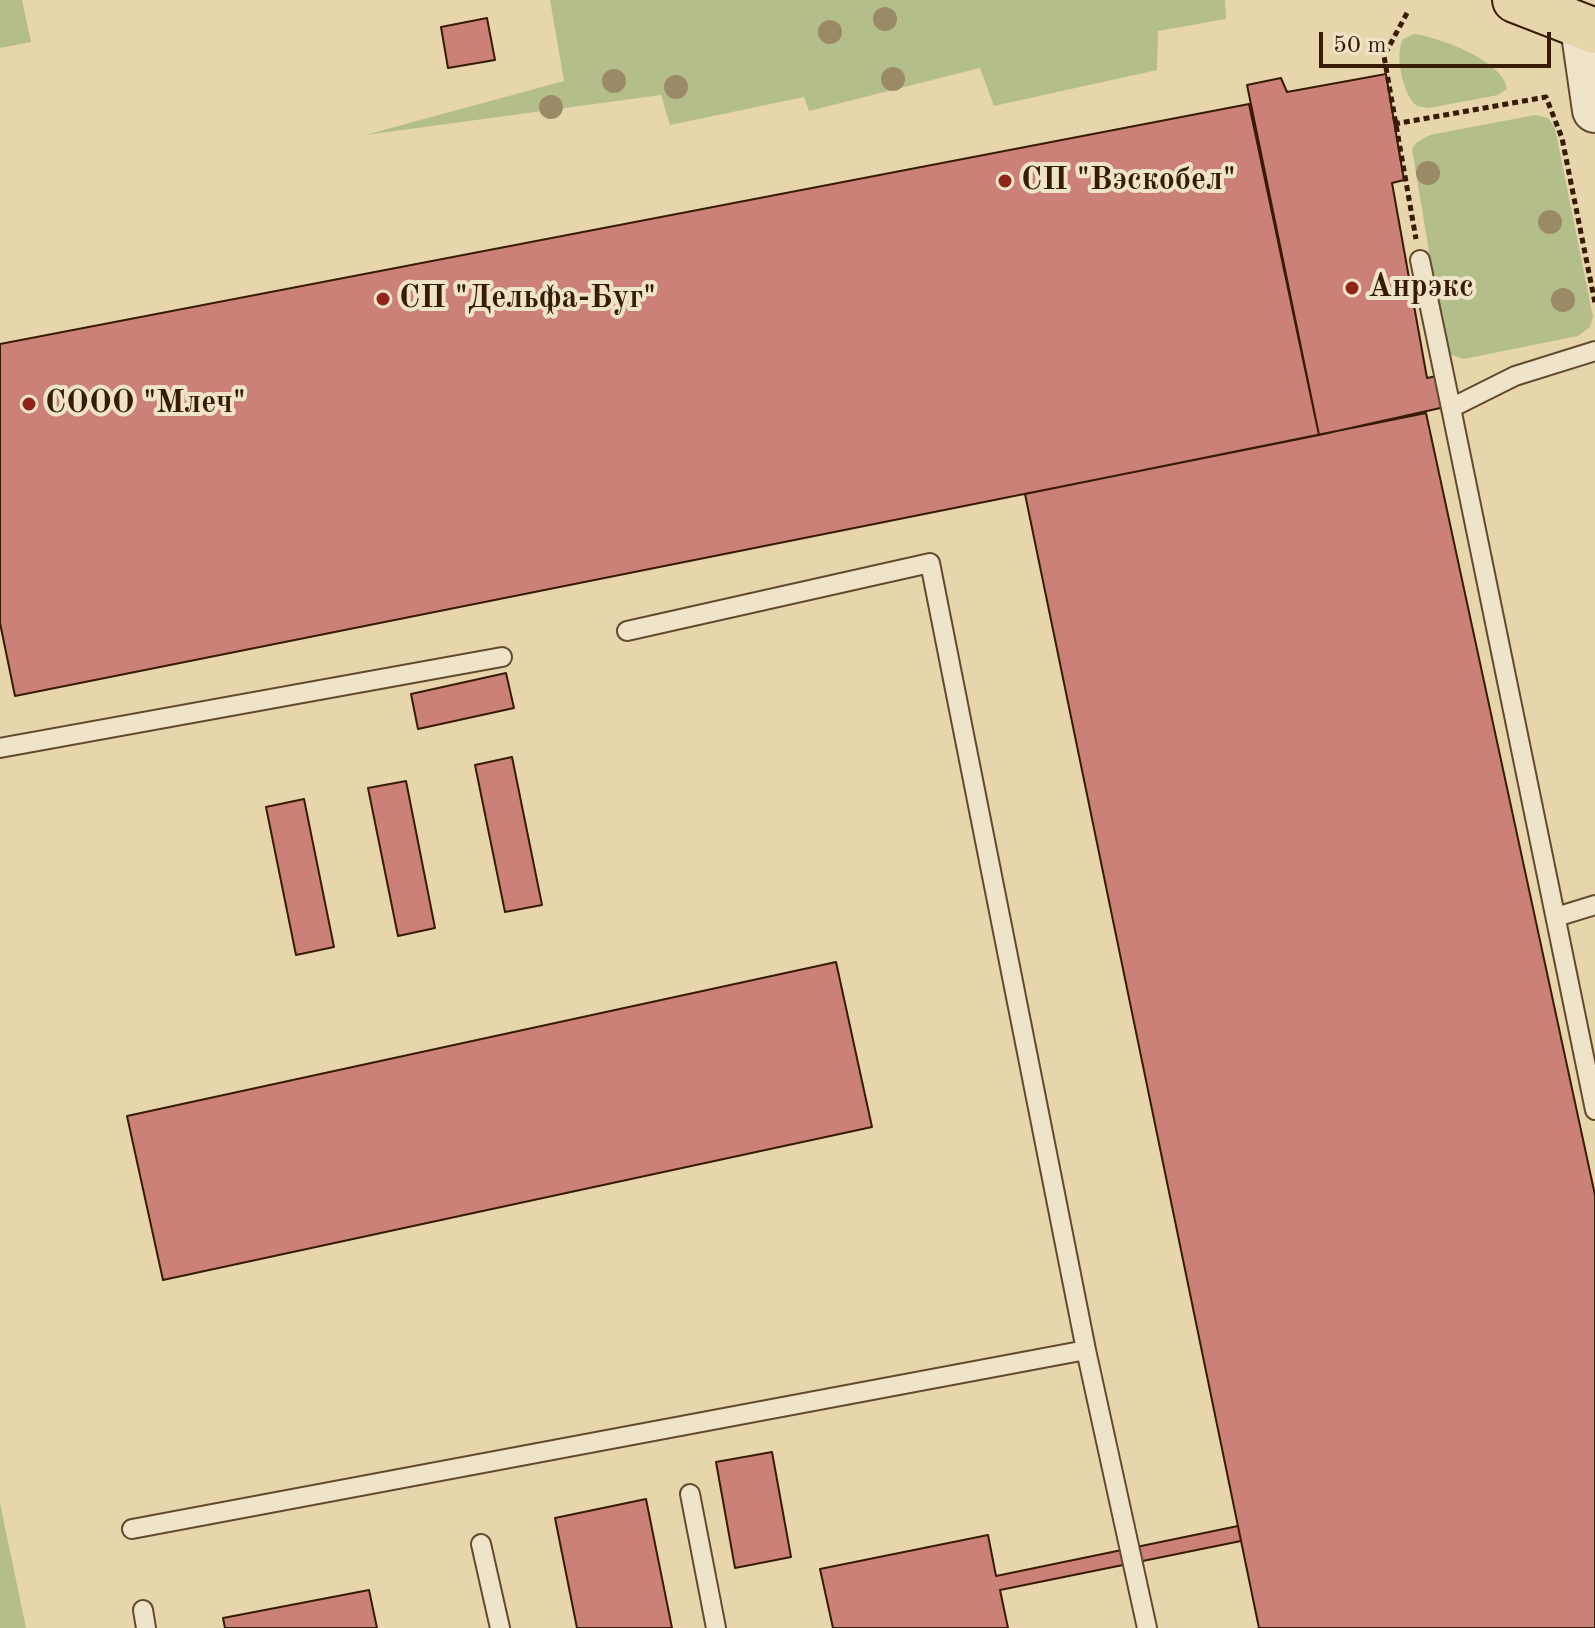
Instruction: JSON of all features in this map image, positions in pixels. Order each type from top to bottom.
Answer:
[{"type":"main road","points":[[1515,0],[1583,15]]},
{"type":"street","points":[[1583,15],[1595,110]]},
{"type":"lane","points":[[1420,260],[1595,1110]]},
{"type":"lane","points":[[1451,408],[1515,376],[1595,351]]},
{"type":"lane","points":[[627,631],[930,563],[1086,1350],[1147,1628]]},
{"type":"lane","points":[[0,748],[502,657]]},
{"type":"lane","points":[[1556,917],[1595,905]]},
{"type":"lane","points":[[132,1529],[1086,1350]]},
{"type":"lane","points":[[690,1494],[716,1628]]},
{"type":"lane","points":[[481,1544],[500,1628]]},
{"type":"path","points":[[1407,13],[1384,56],[1420,260]]},
{"type":"path","points":[[1396,123],[1546,97],[1562,138],[1595,303]]},
{"type":"green space","points":[[0,0],[22,0],[31,42],[0,48]]},
{"type":"green space","points":[[550,0],[1225,0],[1226,19],[1158,31],[1157,70],[994,106],[980,68],[809,111],[804,97],[670,125],[661,95],[365,135],[564,81]]},
{"type":"green space","points":[[1414,34],[1454,45],[1483,60],[1495,69],[1507,89],[1498,95],[1429,108],[1417,106],[1404,84],[1399,54],[1403,39]]},
{"type":"green space","points":[[1535,115],[1548,118],[1555,128],[1593,317],[1590,327],[1578,336],[1464,359],[1449,354],[1445,347],[1412,149],[1430,135]]},
{"type":"green space","points":[[0,1503],[26,1628],[0,1628]]},
{"type":"building","points":[[487,18],[495,60],[448,68],[441,27]]},
{"type":"building","points":[[1386,74],[1404,180],[1392,183],[1427,378],[1437,376],[1445,407],[1319,435],[1247,85],[1281,78],[1287,92]]},
{"type":"building","points":[[1249,104],[1319,435],[15,696],[0,623],[0,344]]},
{"type":"building","points":[[1426,413],[1595,1195],[1595,1628],[1259,1628],[1025,494]]},
{"type":"building","points":[[506,673],[514,708],[418,729],[411,694]]},
{"type":"building","points":[[512,757],[542,905],[505,912],[475,765]]},
{"type":"building","points":[[406,781],[435,928],[398,936],[368,788]]},
{"type":"building","points":[[304,799],[334,947],[296,955],[266,807]]},
{"type":"building","points":[[836,962],[872,1127],[163,1280],[127,1116]]},
{"type":"building","points":[[772,1452],[791,1557],[735,1568],[716,1462]]},
{"type":"building","points":[[646,1499],[672,1628],[577,1628],[555,1518]]},
{"type":"building","points":[[1238,1526],[1241,1541],[1000,1590],[1008,1628],[833,1628],[820,1569],[988,1535],[996,1576]]},
{"type":"building","points":[[369,1590],[377,1628],[225,1628],[223,1618]]},
{"type":"place","name":"СП \"Вэскобел\"","points":[[1005,181]]},
{"type":"place","name":"Анрэкс","points":[[1352,288]]},
{"type":"place","name":"СП \"Дельфа-Буг\"","points":[[383,299]]},
{"type":"place","name":"СООО \"Млеч\"","points":[[29,404]]}]
